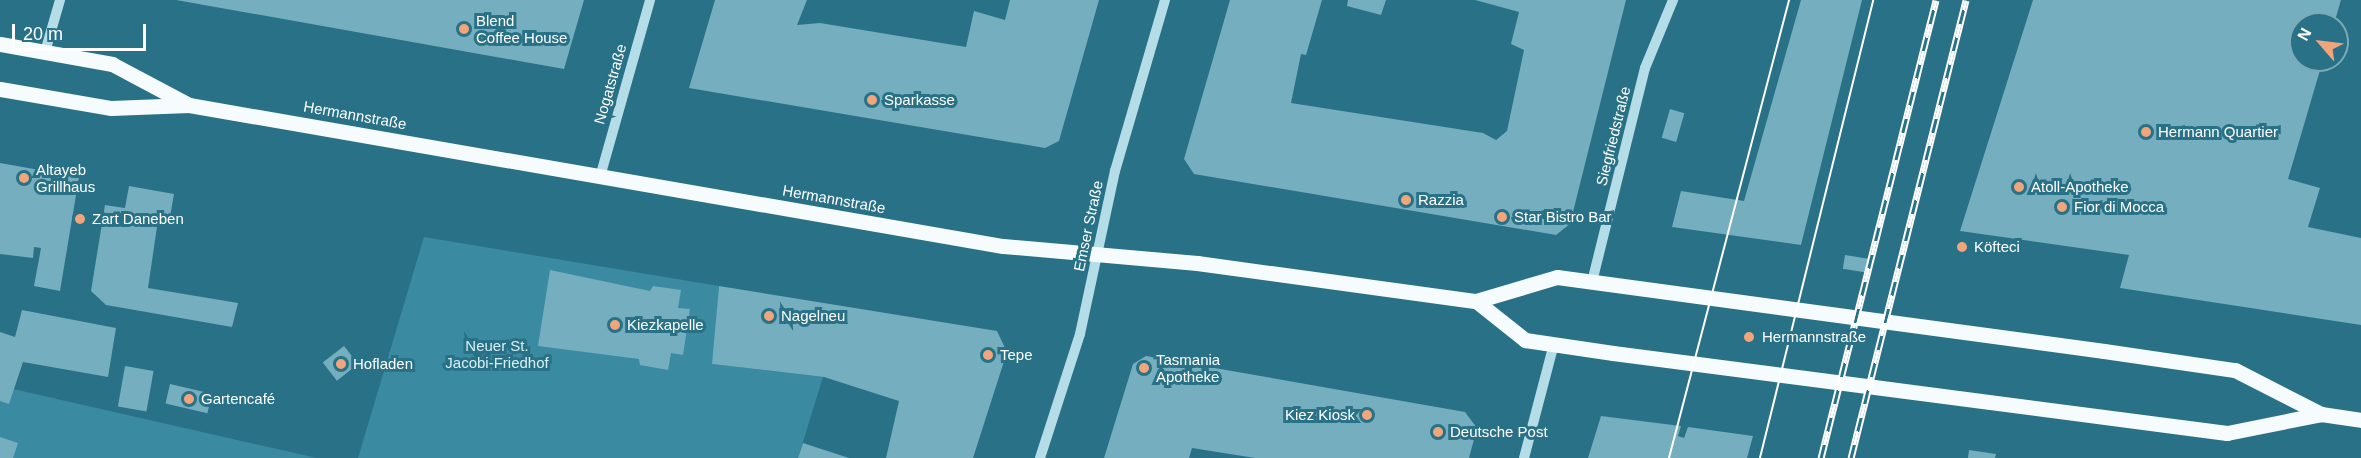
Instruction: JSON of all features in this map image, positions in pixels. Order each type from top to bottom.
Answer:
[{"type":"main road","name":"Hermannstraße","points":[[0,44],[112,64],[189,105]]},
{"type":"main road","name":"Hermannstraße","points":[[0,89],[111,108],[189,105],[1003,246],[1098,255],[1476,301],[1557,277],[2104,351],[2235,370],[2321,414],[2361,420]]},
{"type":"main road","name":"Hermannstraße","points":[[1476,301],[1525,340],[1678,361],[2227,433],[2321,414]]},
{"type":"street","points":[[45,52],[60,0]]},
{"type":"street","name":"Nogatstraße","points":[[600,177],[650,0]]},
{"type":"street","name":"Emser Straße","points":[[1040,458],[1080,334],[1117,163],[1165,0]]},
{"type":"street","name":"Siegfriedstraße","points":[[1592,282],[1645,68],[1673,0]]},
{"type":"street","points":[[1524,458],[1554,344]]},
{"type":"green space","name":"Neuer St. Jacobi-Friedhof","points":[[424,237],[719,286],[713,364],[823,377],[798,458],[358,458]]},
{"type":"green space","points":[[0,386],[317,458],[0,458]]},
{"type":"building","points":[[176,0],[584,0],[564,69]]},
{"type":"building","points":[[715,0],[807,0],[797,25],[820,23],[966,47],[974,11],[1005,20],[1010,0],[1099,0],[1059,141],[1045,148],[689,88]]},
{"type":"building","points":[[1230,0],[1322,0],[1306,55],[1301,54],[1291,103],[1483,133],[1496,140],[1507,131],[1524,50],[1511,44],[1519,12],[1475,0],[1626,0],[1570,224],[1556,235],[1194,174],[1184,159]]},
{"type":"building","points":[[1348,0],[1386,0],[1381,15],[1347,6]]},
{"type":"building","points":[[1801,0],[1862,0],[1801,245],[1672,227],[1681,191],[1744,201]]},
{"type":"building","name":"Hermann Quartier","points":[[2033,0],[2341,0],[2338,12],[2289,12],[2289,72],[2319,72],[2288,179],[2320,188],[2308,227],[2361,238],[2361,325],[2120,288],[2129,255],[1960,231]]},
{"type":"building","points":[[1670,109],[1684,113],[1676,142],[1662,138]]},
{"type":"building","points":[[0,163],[79,177],[60,291],[34,286],[41,248],[34,247],[33,258],[0,254]]},
{"type":"building","points":[[129,186],[174,194],[169,223],[157,227],[148,288],[238,303],[232,327],[106,305],[91,291],[105,205],[125,208]]},
{"type":"building","points":[[1845,255],[1870,259],[1868,273],[1843,269]]},
{"type":"building","name":"Kiezkapelle","points":[[550,270],[650,291],[653,286],[681,290],[678,308],[690,309],[683,355],[671,353],[668,370],[640,365],[639,359],[538,346]]},
{"type":"building","points":[[719,286],[997,331],[1007,352],[973,458],[886,458],[899,401],[824,377],[712,364]]},
{"type":"building","points":[[22,310],[116,328],[108,377],[23,362],[9,404],[0,401],[0,332],[15,337]]},
{"type":"building","name":"Hofladen","points":[[344,346],[358,364],[337,381],[323,363]]},
{"type":"building","points":[[1146,356],[1465,412],[1477,428],[1469,458],[1255,458],[1192,448],[1189,458],[1104,458],[1133,364]]},
{"type":"building","points":[[125,366],[154,371],[146,411],[118,406]]},
{"type":"building","points":[[170,384],[212,394],[207,413],[166,403]]},
{"type":"building","points":[[1601,416],[1681,426],[1678,436],[1684,438],[1688,427],[1753,436],[1747,458],[1588,458]]},
{"type":"building","points":[[0,437],[18,443],[13,458],[0,458]]},
{"type":"building","points":[[803,443],[849,458],[798,458]]},
{"type":"building","points":[[1969,450],[1996,454],[1995,458],[1968,458]]},
{"type":"tram line","points":[[1669,458],[1789,0]]},
{"type":"tram line","points":[[1760,458],[1873,0]]},
{"type":"railway","points":[[1821,458],[1936,0]]},
{"type":"railway","points":[[1851,458],[1966,0]]},
{"type":"place","name":"Blend Coffee House","points":[[464,29]]},
{"type":"place","name":"Sparkasse","points":[[872,100]]},
{"type":"place","name":"Hermann Quartier","points":[[2146,132]]},
{"type":"place","name":"Altayeb Grillhaus","points":[[24,178]]},
{"type":"place","name":"Atoll-Apotheke","points":[[2019,187]]},
{"type":"place","name":"Razzia","points":[[1406,200]]},
{"type":"place","name":"Fior di Mocca","points":[[2062,207]]},
{"type":"place","name":"Star Bistro Bar","points":[[1502,217]]},
{"type":"place","name":"Zart Daneben","points":[[80,219]]},
{"type":"place","name":"Köfteci","points":[[1962,247]]},
{"type":"place","name":"Nagelneu","points":[[769,316]]},
{"type":"place","name":"Kiezkapelle","points":[[615,325]]},
{"type":"place","name":"Hermannstraße","points":[[1749,337]]},
{"type":"place","name":"Tepe","points":[[988,355]]},
{"type":"place","name":"Hofladen","points":[[341,364]]},
{"type":"place","name":"Tasmania Apotheke","points":[[1144,368]]},
{"type":"place","name":"Gartencafé","points":[[189,399]]},
{"type":"place","name":"Kiez Kiosk","points":[[1367,415]]},
{"type":"place","name":"Deutsche Post","points":[[1438,432]]}]
